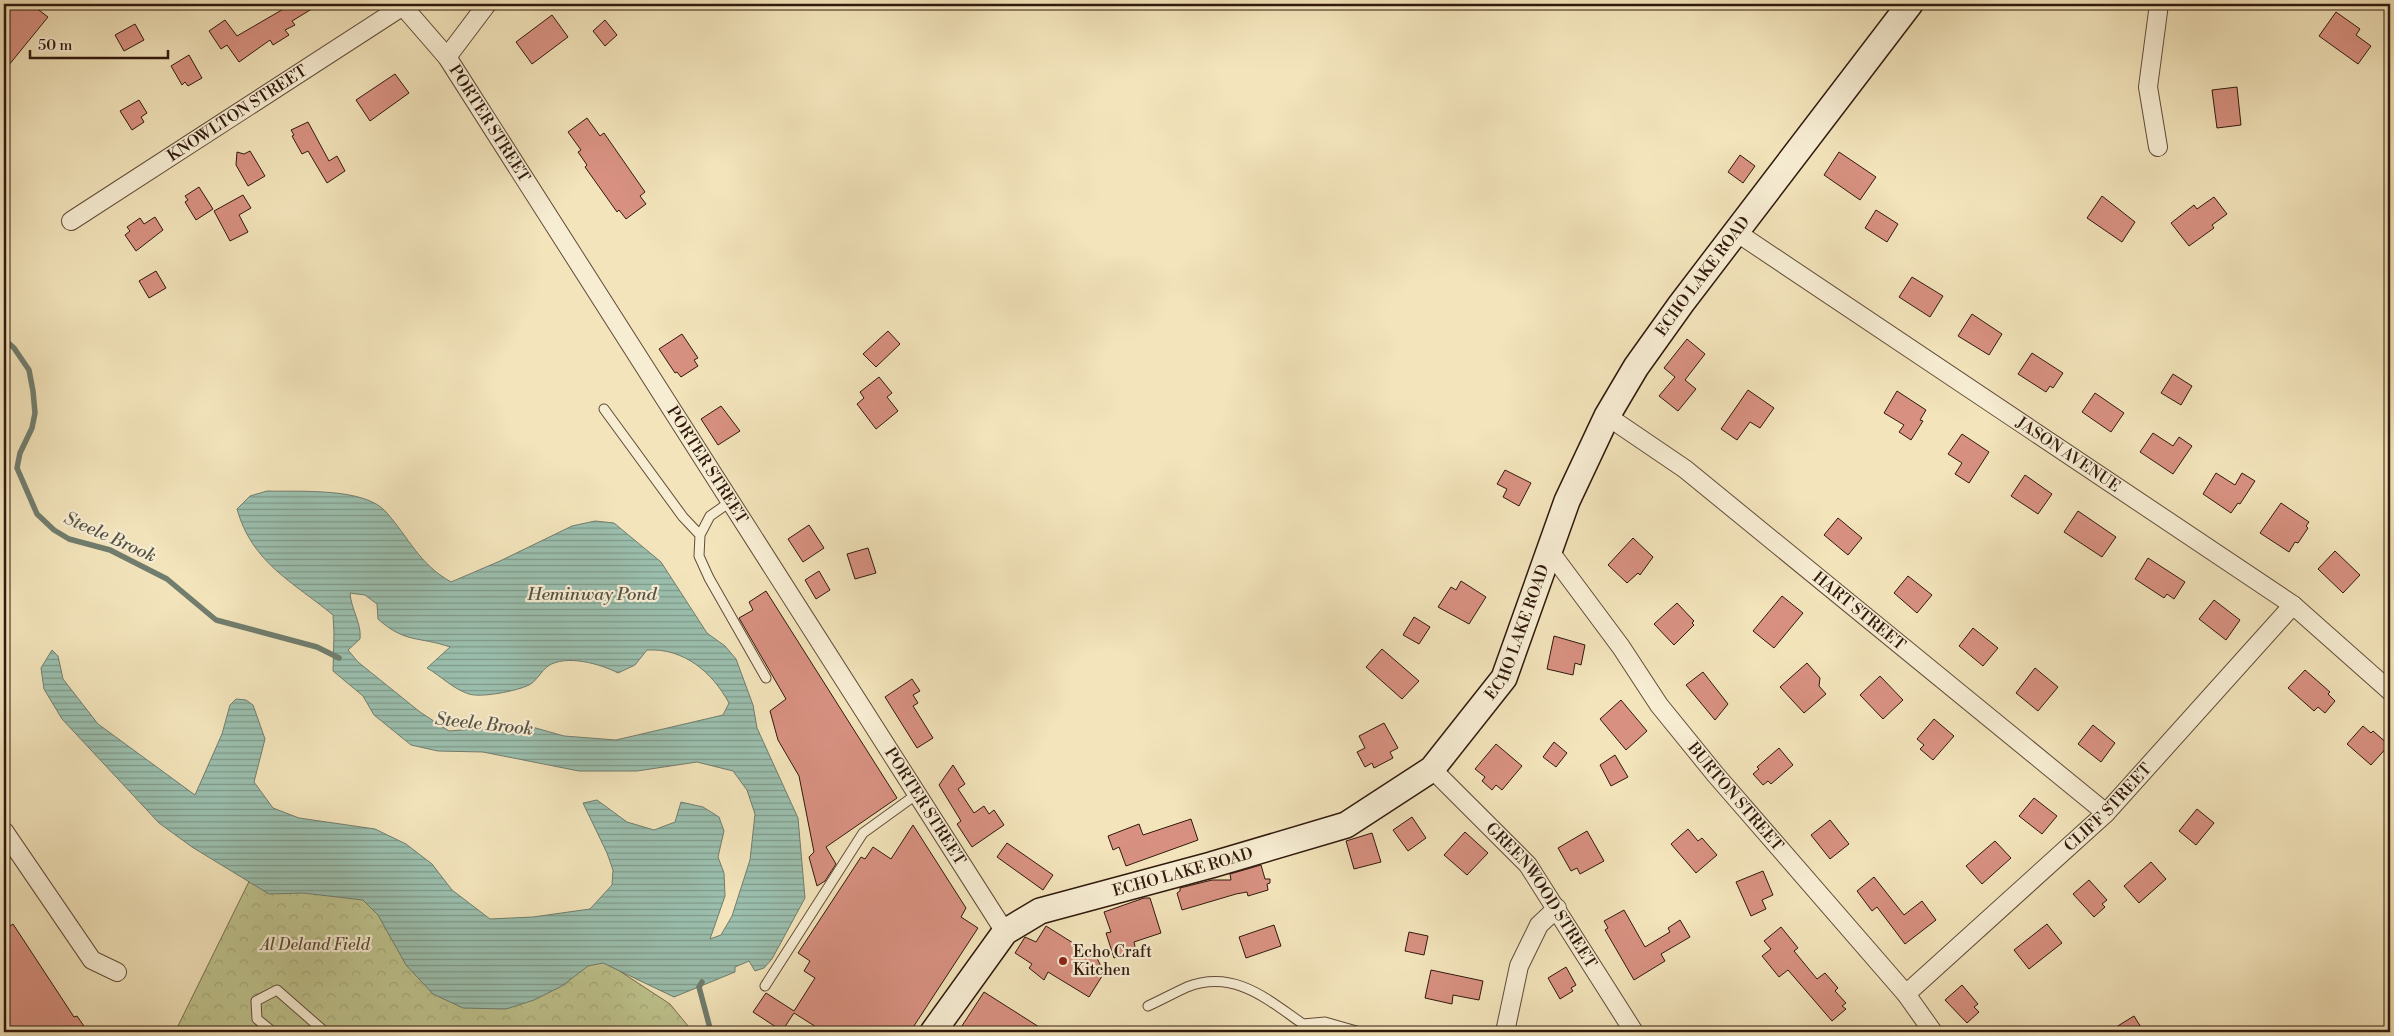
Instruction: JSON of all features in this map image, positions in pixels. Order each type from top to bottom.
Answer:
[{"type":"main road","name":"ECHO LAKE ROAD","points":[[933,1032],[1005,932],[1040,911],[1211,865],[1346,824],[1432,769],[1504,678],[1551,553],[1567,501],[1607,416],[1636,367],[1681,304],[1910,4]]},
{"type":"street","points":[[447,57],[487,4]]},
{"type":"street","points":[[2158,147],[2148,87],[2159,4]]},
{"type":"street","name":"PORTER STREET","points":[[402,5],[447,57],[1005,932]]},
{"type":"street","name":"KNOWLTON STREET","points":[[71,221],[402,5]]},
{"type":"street","name":"JASON AVENUE","points":[[1736,232],[2293,605],[2390,691]]},
{"type":"street","name":"HART STREET","points":[[1607,416],[1685,469],[2106,813]]},
{"type":"street","name":"BURTON STREET","points":[[1551,553],[1622,647],[1659,705],[1715,774],[1906,994],[1933,1032]]},
{"type":"street","name":"CLIFF STREET","points":[[1906,994],[2106,813],[2293,605]]},
{"type":"street","name":"GREENWOOD STREET","points":[[1432,769],[1528,865],[1634,1032]]},
{"type":"street","points":[[4,831],[92,960],[117,972]]},
{"type":"street","points":[[1505,1032],[1519,966],[1538,925],[1557,908]]},
{"type":"lane","points":[[604,409],[682,517],[700,535]]},
{"type":"lane","points":[[730,502],[710,516],[700,535],[699,556],[709,578],[766,678]]},
{"type":"lane","points":[[765,986],[863,833],[917,794]]},
{"type":"lane","points":[[1148,1006],[1188,987],[1207,983],[1238,983],[1257,992],[1302,1028],[1325,1022],[1360,1032]]},
{"type":"lane","points":[[273,1032],[257,1019],[256,1001],[276,990],[326,1032]]},
{"type":"green space","name":"Al Deland Field","points":[[267,845],[421,911],[592,953],[670,1004],[693,1032],[175,1032]]},
{"type":"water","name":"Heminway Pond","points":[[267,491],[313,491],[363,498],[376,504],[386,512],[422,559],[451,582],[500,561],[572,526],[595,521],[614,523],[661,562],[707,633],[725,646],[736,659],[753,705],[757,728],[798,818],[805,898],[772,959],[764,968],[755,971],[749,961],[735,967],[735,972],[674,997],[603,963],[588,966],[562,986],[534,1000],[506,1009],[463,1008],[433,994],[406,965],[378,915],[363,900],[303,893],[269,894],[192,847],[159,823],[62,719],[44,689],[41,668],[52,650],[58,656],[63,679],[98,724],[195,795],[222,734],[230,705],[236,699],[246,700],[253,705],[265,739],[254,782],[273,808],[299,818],[375,829],[406,844],[432,864],[452,890],[490,919],[533,917],[590,909],[612,885],[613,870],[607,853],[583,803],[597,800],[627,822],[654,830],[675,822],[681,802],[703,807],[719,817],[724,831],[718,857],[724,873],[725,896],[710,939],[721,935],[732,916],[750,860],[755,814],[747,790],[733,771],[697,762],[637,771],[579,771],[483,752],[438,751],[411,745],[374,715],[363,696],[333,671],[333,615],[276,570],[263,558],[253,544],[244,528],[237,509],[250,496]],"holes":[[[350,593],[365,595],[377,604],[378,619],[388,627],[405,636],[450,647],[427,668],[452,686],[469,694],[508,692],[529,685],[548,666],[555,662],[583,662],[602,666],[618,673],[635,665],[647,650],[660,650],[673,653],[696,664],[714,681],[729,703],[723,715],[616,740],[564,736],[525,725],[449,731],[420,712],[358,662],[348,650],[360,639]]]},
{"type":"building","points":[[4,4],[31,4],[48,17],[4,71]]},
{"type":"building","points":[[292,4],[320,4],[292,21],[295,25],[285,30],[289,35],[273,45],[270,40],[239,62],[227,45],[221,49],[209,31],[225,20],[237,36]]},
{"type":"building","points":[[2336,12],[2360,29],[2356,35],[2371,46],[2358,64],[2319,36]]},
{"type":"building","points":[[552,15],[568,37],[532,64],[516,42]]},
{"type":"building","points":[[605,20],[617,35],[605,46],[593,31]]},
{"type":"building","points":[[135,24],[144,40],[124,51],[115,35]]},
{"type":"building","points":[[189,55],[202,78],[188,86],[185,82],[182,85],[171,66]]},
{"type":"building","points":[[395,74],[409,93],[370,121],[356,100]]},
{"type":"building","points":[[2237,87],[2241,125],[2217,128],[2212,90]]},
{"type":"building","points":[[139,100],[147,113],[141,117],[144,122],[132,130],[120,111]]},
{"type":"building","points":[[587,118],[600,136],[604,133],[645,192],[640,196],[646,204],[626,219],[619,210],[617,212],[585,167],[587,165],[578,152],[581,150],[568,132]]},
{"type":"building","points":[[308,122],[329,161],[337,156],[345,171],[327,183],[308,151],[302,154],[292,136],[294,135],[291,130]]},
{"type":"building","points":[[250,151],[265,176],[248,186],[236,165],[237,152],[244,154]]},
{"type":"building","points":[[1839,152],[1876,177],[1860,200],[1824,175]]},
{"type":"building","points":[[1740,155],[1755,166],[1743,183],[1728,172]]},
{"type":"building","points":[[199,187],[213,209],[196,220],[185,202],[188,200],[185,196]]},
{"type":"building","points":[[243,195],[251,208],[239,215],[248,232],[230,241],[214,211]]},
{"type":"building","points":[[2102,196],[2135,222],[2122,242],[2087,218]]},
{"type":"building","points":[[2214,197],[2227,214],[2212,225],[2214,228],[2189,246],[2171,223],[2194,205],[2197,209]]},
{"type":"building","points":[[1876,210],[1898,224],[1887,242],[1865,228]]},
{"type":"building","points":[[155,217],[163,230],[136,251],[125,235],[130,231],[127,227],[140,218],[144,224]]},
{"type":"building","points":[[156,271],[166,288],[149,298],[139,281]]},
{"type":"building","points":[[1912,277],[1943,296],[1930,317],[1899,297]]},
{"type":"building","points":[[1972,314],[2002,334],[1989,355],[1958,336]]},
{"type":"building","points":[[888,331],[900,344],[876,367],[863,354]]},
{"type":"building","points":[[682,334],[698,358],[694,360],[698,366],[681,377],[677,372],[675,373],[659,349]]},
{"type":"building","points":[[1687,339],[1705,354],[1685,380],[1696,389],[1678,411],[1659,396],[1675,377],[1664,368]]},
{"type":"building","points":[[2032,353],[2063,373],[2053,388],[2050,386],[2046,392],[2018,374]]},
{"type":"building","points":[[2173,374],[2192,386],[2181,405],[2161,393]]},
{"type":"building","points":[[879,377],[892,393],[887,397],[898,411],[876,429],[857,404],[864,398],[860,392]]},
{"type":"building","points":[[1748,390],[1774,408],[1760,428],[1750,422],[1737,440],[1721,429]]},
{"type":"building","points":[[1897,391],[1926,410],[1920,420],[1923,421],[1911,440],[1899,432],[1904,425],[1884,413]]},
{"type":"building","points":[[2095,393],[2124,413],[2111,432],[2082,412]]},
{"type":"building","points":[[721,406],[740,431],[718,445],[701,419]]},
{"type":"building","points":[[2153,433],[2173,446],[2179,437],[2192,446],[2173,474],[2140,452]]},
{"type":"building","points":[[1962,434],[1989,452],[1969,483],[1955,474],[1962,463],[1948,454]]},
{"type":"building","points":[[1505,470],[1531,483],[1519,506],[1503,497],[1507,489],[1497,484]]},
{"type":"building","points":[[2216,473],[2235,485],[2242,473],[2255,481],[2240,504],[2238,503],[2231,513],[2203,494]]},
{"type":"building","points":[[2025,475],[2052,494],[2038,514],[2011,496]]},
{"type":"building","points":[[2281,503],[2309,522],[2306,526],[2308,528],[2298,543],[2295,542],[2289,552],[2260,533]]},
{"type":"building","points":[[2078,511],[2116,537],[2102,557],[2064,532]]},
{"type":"building","points":[[1838,518],[1862,538],[1848,555],[1824,535]]},
{"type":"building","points":[[809,525],[824,548],[803,562],[788,539]]},
{"type":"building","points":[[1633,538],[1653,557],[1640,575],[1638,573],[1627,583],[1608,565]]},
{"type":"building","points":[[868,548],[876,573],[855,579],[847,554]]},
{"type":"building","points":[[2335,551],[2360,575],[2343,593],[2318,569]]},
{"type":"building","points":[[2148,558],[2185,582],[2174,599],[2167,594],[2164,598],[2135,579]]},
{"type":"building","points":[[819,571],[830,590],[816,599],[805,580]]},
{"type":"building","points":[[1908,576],[1932,595],[1917,613],[1894,593]]},
{"type":"building","points":[[1461,581],[1486,597],[1469,624],[1438,607],[1451,587],[1456,590]]},
{"type":"building","points":[[766,591],[897,798],[826,847],[836,864],[825,881],[817,886],[809,857],[814,852],[799,776],[778,740],[770,711],[786,699],[739,618],[753,610],[749,602]]},
{"type":"building","points":[[1782,596],[1803,613],[1774,648],[1753,631]]},
{"type":"building","points":[[2214,600],[2240,620],[2226,640],[2199,619]]},
{"type":"building","points":[[1677,603],[1694,621],[1692,623],[1694,625],[1674,645],[1654,624]]},
{"type":"building","points":[[1414,617],[1430,627],[1419,644],[1403,635]]},
{"type":"building","points":[[1973,628],[1998,648],[1983,666],[1959,646]]},
{"type":"building","points":[[1554,636],[1585,645],[1581,665],[1575,663],[1573,675],[1547,669]]},
{"type":"building","points":[[1382,649],[1419,681],[1402,699],[1366,667]]},
{"type":"building","points":[[1807,663],[1820,678],[1819,686],[1826,694],[1804,713],[1780,687]]},
{"type":"building","points":[[2035,668],[2058,687],[2038,711],[2016,693]]},
{"type":"building","points":[[2305,670],[2330,692],[2328,694],[2335,701],[2325,713],[2318,707],[2314,711],[2288,688]]},
{"type":"building","points":[[1703,672],[1728,704],[1715,720],[1686,685]]},
{"type":"building","points":[[1880,676],[1903,700],[1883,719],[1860,695]]},
{"type":"building","points":[[912,679],[920,691],[913,695],[918,703],[913,706],[933,738],[917,748],[885,697]]},
{"type":"building","points":[[1621,700],[1647,731],[1626,750],[1600,719]]},
{"type":"building","points":[[1934,719],[1954,736],[1933,760],[1920,749],[1924,745],[1917,739]]},
{"type":"building","points":[[1384,723],[1398,748],[1390,752],[1393,758],[1374,768],[1372,763],[1365,767],[1357,752],[1365,748],[1359,736]]},
{"type":"building","points":[[2093,725],[2115,743],[2101,762],[2078,744]]},
{"type":"building","points":[[2363,726],[2371,733],[2373,731],[2389,745],[2371,765],[2347,744]]},
{"type":"building","points":[[1554,742],[1567,753],[1556,767],[1543,757]]},
{"type":"building","points":[[1496,744],[1522,766],[1502,790],[1496,785],[1492,790],[1482,781],[1485,777],[1475,769]]},
{"type":"building","points":[[1779,748],[1793,765],[1771,784],[1768,781],[1763,785],[1753,774],[1759,769],[1757,767]]},
{"type":"building","points":[[1615,755],[1628,777],[1611,786],[1600,765]]},
{"type":"building","points":[[953,765],[965,784],[958,789],[974,813],[984,806],[989,814],[994,810],[1004,825],[972,847],[957,824],[961,821],[939,785]]},
{"type":"building","points":[[2034,798],[2057,816],[2042,834],[2019,816]]},
{"type":"building","points":[[2197,809],[2214,823],[2196,845],[2179,831]]},
{"type":"building","points":[[1412,817],[1426,838],[1408,851],[1393,830]]},
{"type":"building","points":[[1191,819],[1198,840],[1126,866],[1119,847],[1113,850],[1108,836],[1139,824],[1143,835]]},
{"type":"building","points":[[1830,820],[1849,844],[1830,859],[1811,835]]},
{"type":"building","points":[[913,825],[966,908],[961,917],[978,928],[910,1032],[824,1032],[794,1013],[782,1031],[753,1012],[766,993],[794,1011],[815,978],[804,971],[810,961],[798,953],[861,857],[865,859],[873,847],[891,859]]},
{"type":"building","points":[[1688,829],[1698,841],[1702,838],[1717,855],[1696,873],[1671,844]]},
{"type":"building","points":[[1587,831],[1604,861],[1580,874],[1577,868],[1571,871],[1558,848]]},
{"type":"building","points":[[1465,832],[1488,853],[1467,875],[1444,855]]},
{"type":"building","points":[[1372,833],[1381,862],[1354,869],[1346,841]]},
{"type":"building","points":[[1995,841],[2011,858],[1982,884],[1966,866]]},
{"type":"building","points":[[1007,843],[1053,875],[1043,890],[997,857]]},
{"type":"building","points":[[2151,862],[2166,879],[2139,903],[2124,886]]},
{"type":"building","points":[[1261,865],[1265,879],[1270,879],[1270,883],[1267,884],[1268,890],[1248,896],[1247,892],[1236,894],[1182,910],[1177,893],[1180,891],[1180,888],[1212,880],[1231,880],[1230,874]]},
{"type":"building","points":[[1763,871],[1773,895],[1762,900],[1766,909],[1751,916],[1736,882]]},
{"type":"building","points":[[1874,877],[1904,915],[1922,901],[1936,920],[1905,944],[1877,907],[1872,911],[1857,891]]},
{"type":"building","points":[[2089,880],[2107,900],[2102,904],[2105,907],[2094,917],[2073,894]]},
{"type":"building","points":[[1144,898],[1150,898],[1161,933],[1134,942],[1136,951],[1114,958],[1106,933],[1111,932],[1104,912]]},
{"type":"building","points":[[1624,910],[1645,947],[1670,932],[1668,928],[1680,920],[1690,937],[1661,954],[1665,961],[1634,980],[1605,930],[1608,928],[1604,921]]},
{"type":"building","points":[[13,924],[74,1017],[77,1016],[88,1032],[4,1032],[4,971],[9,967],[4,958],[4,930]]},
{"type":"building","points":[[2047,924],[2062,943],[2029,969],[2014,950]]},
{"type":"building","points":[[1274,925],[1281,946],[1246,958],[1239,937]]},
{"type":"building","name":"Echo Craft Kitchen","points":[[1046,926],[1097,958],[1104,973],[1089,997],[1048,972],[1044,980],[1029,968],[1032,964],[1015,953],[1025,937],[1036,942]]},
{"type":"building","points":[[1781,927],[1798,948],[1794,951],[1817,979],[1825,973],[1838,988],[1835,991],[1846,1003],[1842,1006],[1846,1009],[1832,1021],[1788,970],[1779,977],[1762,956],[1771,949],[1764,941]]},
{"type":"building","points":[[1409,932],[1428,936],[1424,955],[1405,951]]},
{"type":"building","points":[[1566,967],[1576,985],[1571,988],[1573,991],[1560,999],[1548,978]]},
{"type":"building","points":[[1431,970],[1483,981],[1479,1000],[1453,995],[1452,1004],[1425,998]]},
{"type":"building","points":[[1962,985],[1978,1004],[1974,1007],[1979,1012],[1967,1023],[1945,1000]]},
{"type":"building","points":[[984,992],[1047,1032],[958,1032]]},
{"type":"building","points":[[2134,1016],[2144,1032],[2108,1032]]},
{"type":"waterway","name":"Steele Brook","points":[[4,339],[14,348],[29,370],[33,391],[35,413],[32,428],[20,453],[17,468],[37,514],[54,530],[69,539],[110,550],[167,579],[216,620],[317,647],[339,658]]},
{"type":"waterway","name":"Steele Brook","points":[[702,982],[699,987],[711,1032]]},
{"type":"place","name":"Echo Craft Kitchen","points":[[1063,961]]}]
